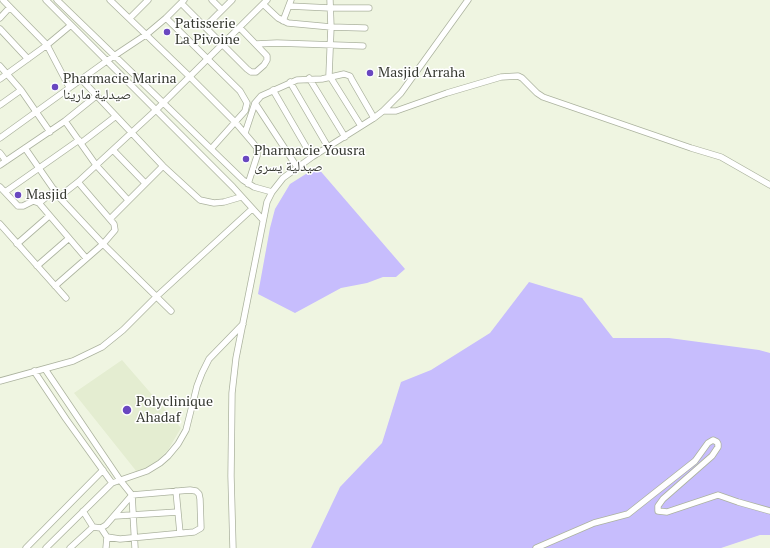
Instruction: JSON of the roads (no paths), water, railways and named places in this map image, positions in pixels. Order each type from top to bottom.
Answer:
[{"type":"street","points":[[4,0],[47,45],[70,87]]},
{"type":"street","points":[[46,0],[70,25],[108,60],[263,220]]},
{"type":"street","points":[[57,0],[115,55],[162,104],[248,184],[272,192]]},
{"type":"street","points":[[130,18],[148,0]]},
{"type":"street","points":[[212,0],[222,10]]},
{"type":"street","points":[[205,27],[232,0]]},
{"type":"street","points":[[283,22],[291,0]]},
{"type":"street","points":[[330,0],[329,74],[361,126]]},
{"type":"street","points":[[233,548],[231,476],[232,393],[236,358],[267,202],[272,192],[283,178],[312,157],[374,118],[401,93],[468,0]]},
{"type":"street","points":[[114,1],[235,122],[257,148],[257,156],[248,184]]},
{"type":"street","points":[[0,138],[81,79],[147,34],[166,18],[182,1],[205,27],[251,72],[256,72],[267,58],[263,51],[240,28]]},
{"type":"street","points":[[59,197],[78,182],[156,110],[189,76],[240,28],[264,1],[273,14],[283,22],[297,25],[365,28]]},
{"type":"street","points":[[289,6],[369,8]]},
{"type":"street","points":[[0,18],[10,7]]},
{"type":"street","points":[[166,18],[240,91],[246,99],[247,106],[211,149]]},
{"type":"street","points":[[0,79],[47,45],[70,25]]},
{"type":"street","points":[[0,29],[28,59]]},
{"type":"street","points":[[256,44],[277,43],[363,46]]},
{"type":"street","points":[[0,66],[21,90],[50,132]]},
{"type":"street","points":[[245,133],[255,103],[261,96],[290,82],[309,78],[322,79],[329,74],[344,74],[350,76],[374,118]]},
{"type":"street","points":[[383,111],[396,111],[447,93],[501,77],[518,76],[543,97],[690,148],[721,157],[770,186]]},
{"type":"street","points":[[309,78],[345,137]]},
{"type":"street","points":[[81,79],[163,166],[200,200],[214,203],[241,197]]},
{"type":"street","points":[[290,82],[328,147]]},
{"type":"street","points":[[0,105],[21,90]]},
{"type":"street","points":[[273,90],[312,157]]},
{"type":"street","points":[[0,165],[50,132],[96,96]]},
{"type":"street","points":[[255,103],[297,167]]},
{"type":"street","points":[[4,192],[116,116]]},
{"type":"street","points":[[65,121],[96,165],[128,200]]},
{"type":"street","points":[[25,148],[59,197],[103,244],[171,311]]},
{"type":"street","points":[[113,150],[145,183]]},
{"type":"street","points":[[0,153],[6,161]]},
{"type":"street","points":[[110,219],[163,166]]},
{"type":"street","points":[[55,286],[103,244],[115,230],[114,224],[78,182]]},
{"type":"street","points":[[0,187],[18,206],[24,206],[33,200],[39,203],[68,239],[86,258]]},
{"type":"street","points":[[39,203],[55,190]]},
{"type":"street","points":[[1,379],[73,361],[102,347],[123,330],[156,297],[252,209]]},
{"type":"street","points":[[17,244],[49,216]]},
{"type":"street","points":[[0,224],[66,298]]},
{"type":"street","points":[[37,266],[68,239]]},
{"type":"street","points":[[46,548],[112,483],[147,471],[160,463],[178,444],[186,430],[197,386],[205,366],[209,359],[243,323]]},
{"type":"street","points":[[45,369],[120,480],[132,495],[135,548]]},
{"type":"street","points":[[34,371],[112,483]]},
{"type":"street","points":[[536,548],[594,523],[628,514],[695,461],[708,443],[713,440],[718,444],[716,451],[663,499],[658,506],[658,511],[667,512],[718,495],[770,511]]},
{"type":"street","points":[[26,548],[103,470]]},
{"type":"street","points":[[70,548],[93,527],[101,528],[115,516],[132,495],[190,490],[196,491],[199,494],[201,528],[194,532],[120,539],[107,537]]},
{"type":"street","points":[[176,491],[180,533]]},
{"type":"street","points":[[83,511],[93,527]]},
{"type":"street","points":[[115,516],[178,512]]},
{"type":"street","points":[[101,528],[107,537],[106,548]]},
{"type":"place","name":"Patisserie La Pivoine","points":[[167,32]]},
{"type":"place","name":"Masjid Arraha","points":[[370,73]]},
{"type":"place","name":"Pharmacie Marina صيدلية مارينا","points":[[55,87]]},
{"type":"place","name":"Pharmacie Yousra صيدلية يسرى","points":[[246,159]]},
{"type":"place","name":"Masjid","points":[[18,195]]},
{"type":"place","name":"Polyclinique Ahadaf","points":[[127,410]]}]
